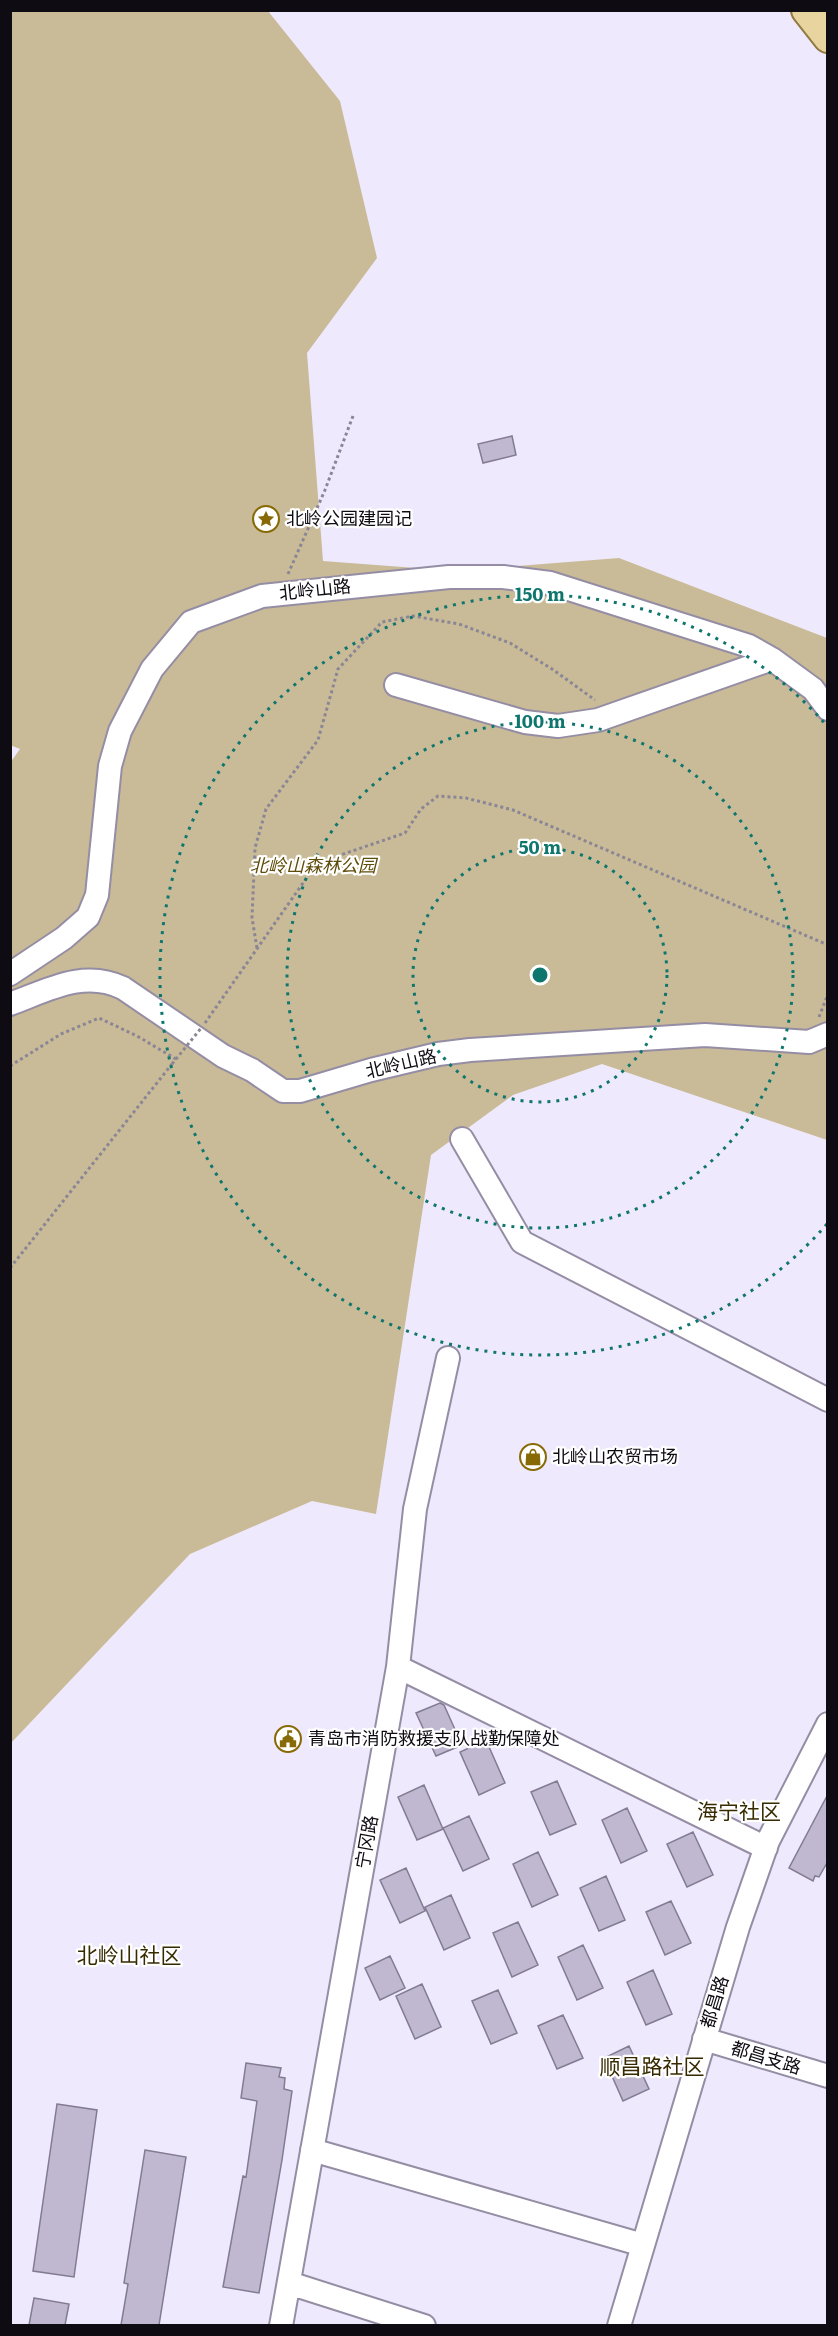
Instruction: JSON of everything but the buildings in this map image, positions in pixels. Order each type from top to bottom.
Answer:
[{"type":"main road","points":[[806,10],[828,38]]},
{"type":"street","name":"北岭山路","points":[[10,974],[64,938],[88,917],[98,895],[110,766],[120,731],[152,669],[191,622],[262,596],[449,577],[503,577],[550,583],[749,646],[772,659],[813,689],[828,709]]},
{"type":"street","points":[[396,686],[525,722],[558,726],[598,720],[772,659]]},
{"type":"street","name":"北岭山路","points":[[10,1004],[70,982],[93,979],[108,981],[123,988],[224,1056],[252,1070],[283,1091],[300,1091],[371,1070],[438,1054],[470,1050],[705,1035],[809,1042],[828,1034]]},
{"type":"street","points":[[462,1139],[522,1242],[828,1400]]},
{"type":"street","name":"宁冈路","points":[[281,2325],[398,1667],[415,1509],[448,1358]]},
{"type":"street","points":[[398,1667],[766,1848]]},
{"type":"street","name":"都昌路","points":[[619,2325],[738,1927],[766,1848],[828,1724]]},
{"type":"street","name":"都昌支路","points":[[704,2039],[828,2076]]},
{"type":"street","points":[[312,2150],[643,2245]]},
{"type":"street","points":[[288,2283],[424,2325]]},
{"type":"path","points":[[262,596],[284,582],[325,490],[353,416]]},
{"type":"path","points":[[257,948],[252,918],[255,848],[266,809],[318,740],[338,669],[382,622],[413,616],[459,624],[510,642],[552,669],[612,715]]},
{"type":"path","points":[[10,1268],[202,1027],[317,863],[405,832],[421,809],[438,796],[466,798],[513,810],[828,945]]},
{"type":"path","points":[[10,1066],[61,1034],[99,1018],[137,1036],[176,1059]]},
{"type":"green space","name":"北岭山森林公园","points":[[11,11],[268,11],[340,101],[377,258],[307,353],[323,561],[456,571],[619,558],[827,638],[827,1140],[602,1064],[513,1095],[431,1155],[376,1514],[312,1501],[190,1554],[11,1743],[10,763],[20,749],[10,745]]},
{"type":"place","name":"北岭公园建园记","points":[[266,519]]},
{"type":"place","name":"北岭山农贸市场","points":[[533,1457]]},
{"type":"place","name":"青岛市消防救援支队战勤保障处","points":[[288,1739]]},
{"type":"district","name":"海宁社区","points":[[739,1812]]},
{"type":"district","name":"北岭山社区","points":[[129,1956]]},
{"type":"district","name":"顺昌路社区","points":[[652,2067]]}]
